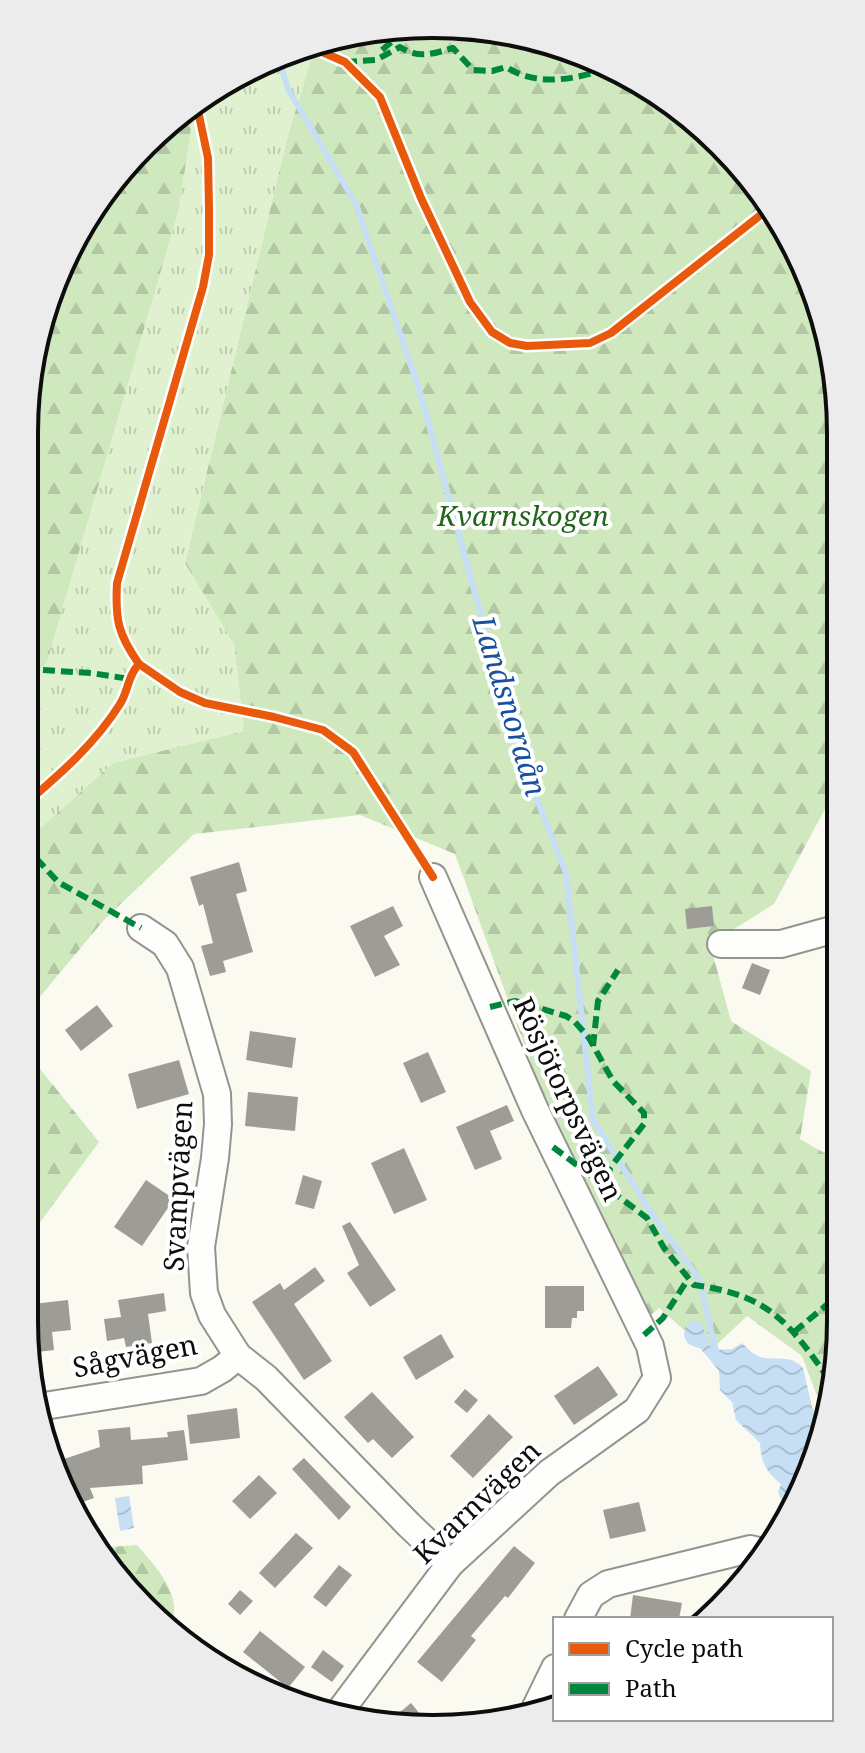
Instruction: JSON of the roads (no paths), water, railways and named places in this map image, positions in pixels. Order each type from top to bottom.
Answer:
[{"type":"street","name":"Rösjötorpsvägen","points":[[433,877],[535,1110],[650,1346]]},
{"type":"street","name":"Svampvägen","points":[[141,928],[165,944],[180,968],[217,1094],[218,1124],[201,1247],[204,1293],[212,1315],[238,1356],[266,1378],[450,1564]]},
{"type":"street","points":[[721,944],[781,944],[827,931]]},
{"type":"street","name":"Kvarnvägen","points":[[345,1705],[450,1564],[549,1473],[637,1410],[657,1378],[650,1346]]},
{"type":"street","name":"Sågvägen","points":[[48,1405],[201,1381],[238,1356]]},
{"type":"street","points":[[579,1617],[591,1595],[608,1584],[754,1550]]},
{"type":"street","points":[[539,1701],[553,1672]]},
{"type":"water","points":[[693,1320],[701,1322],[715,1350],[732,1349],[742,1343],[758,1356],[790,1360],[803,1368],[816,1414],[797,1471],[782,1502],[778,1492],[781,1484],[765,1466],[760,1443],[736,1420],[732,1402],[720,1390],[719,1371],[701,1349],[688,1344],[684,1336],[685,1327]]},
{"type":"water","points":[[129,1496],[134,1528],[120,1531],[115,1498]]},
{"type":"waterway","name":"Landsnoraån","points":[[282,68],[288,89],[356,204],[420,392],[518,751],[566,873],[593,1120],[650,1211],[699,1279],[716,1351]]},
{"type":"park label","name":"Kvarnskogen","points":[[523,516]]}]
